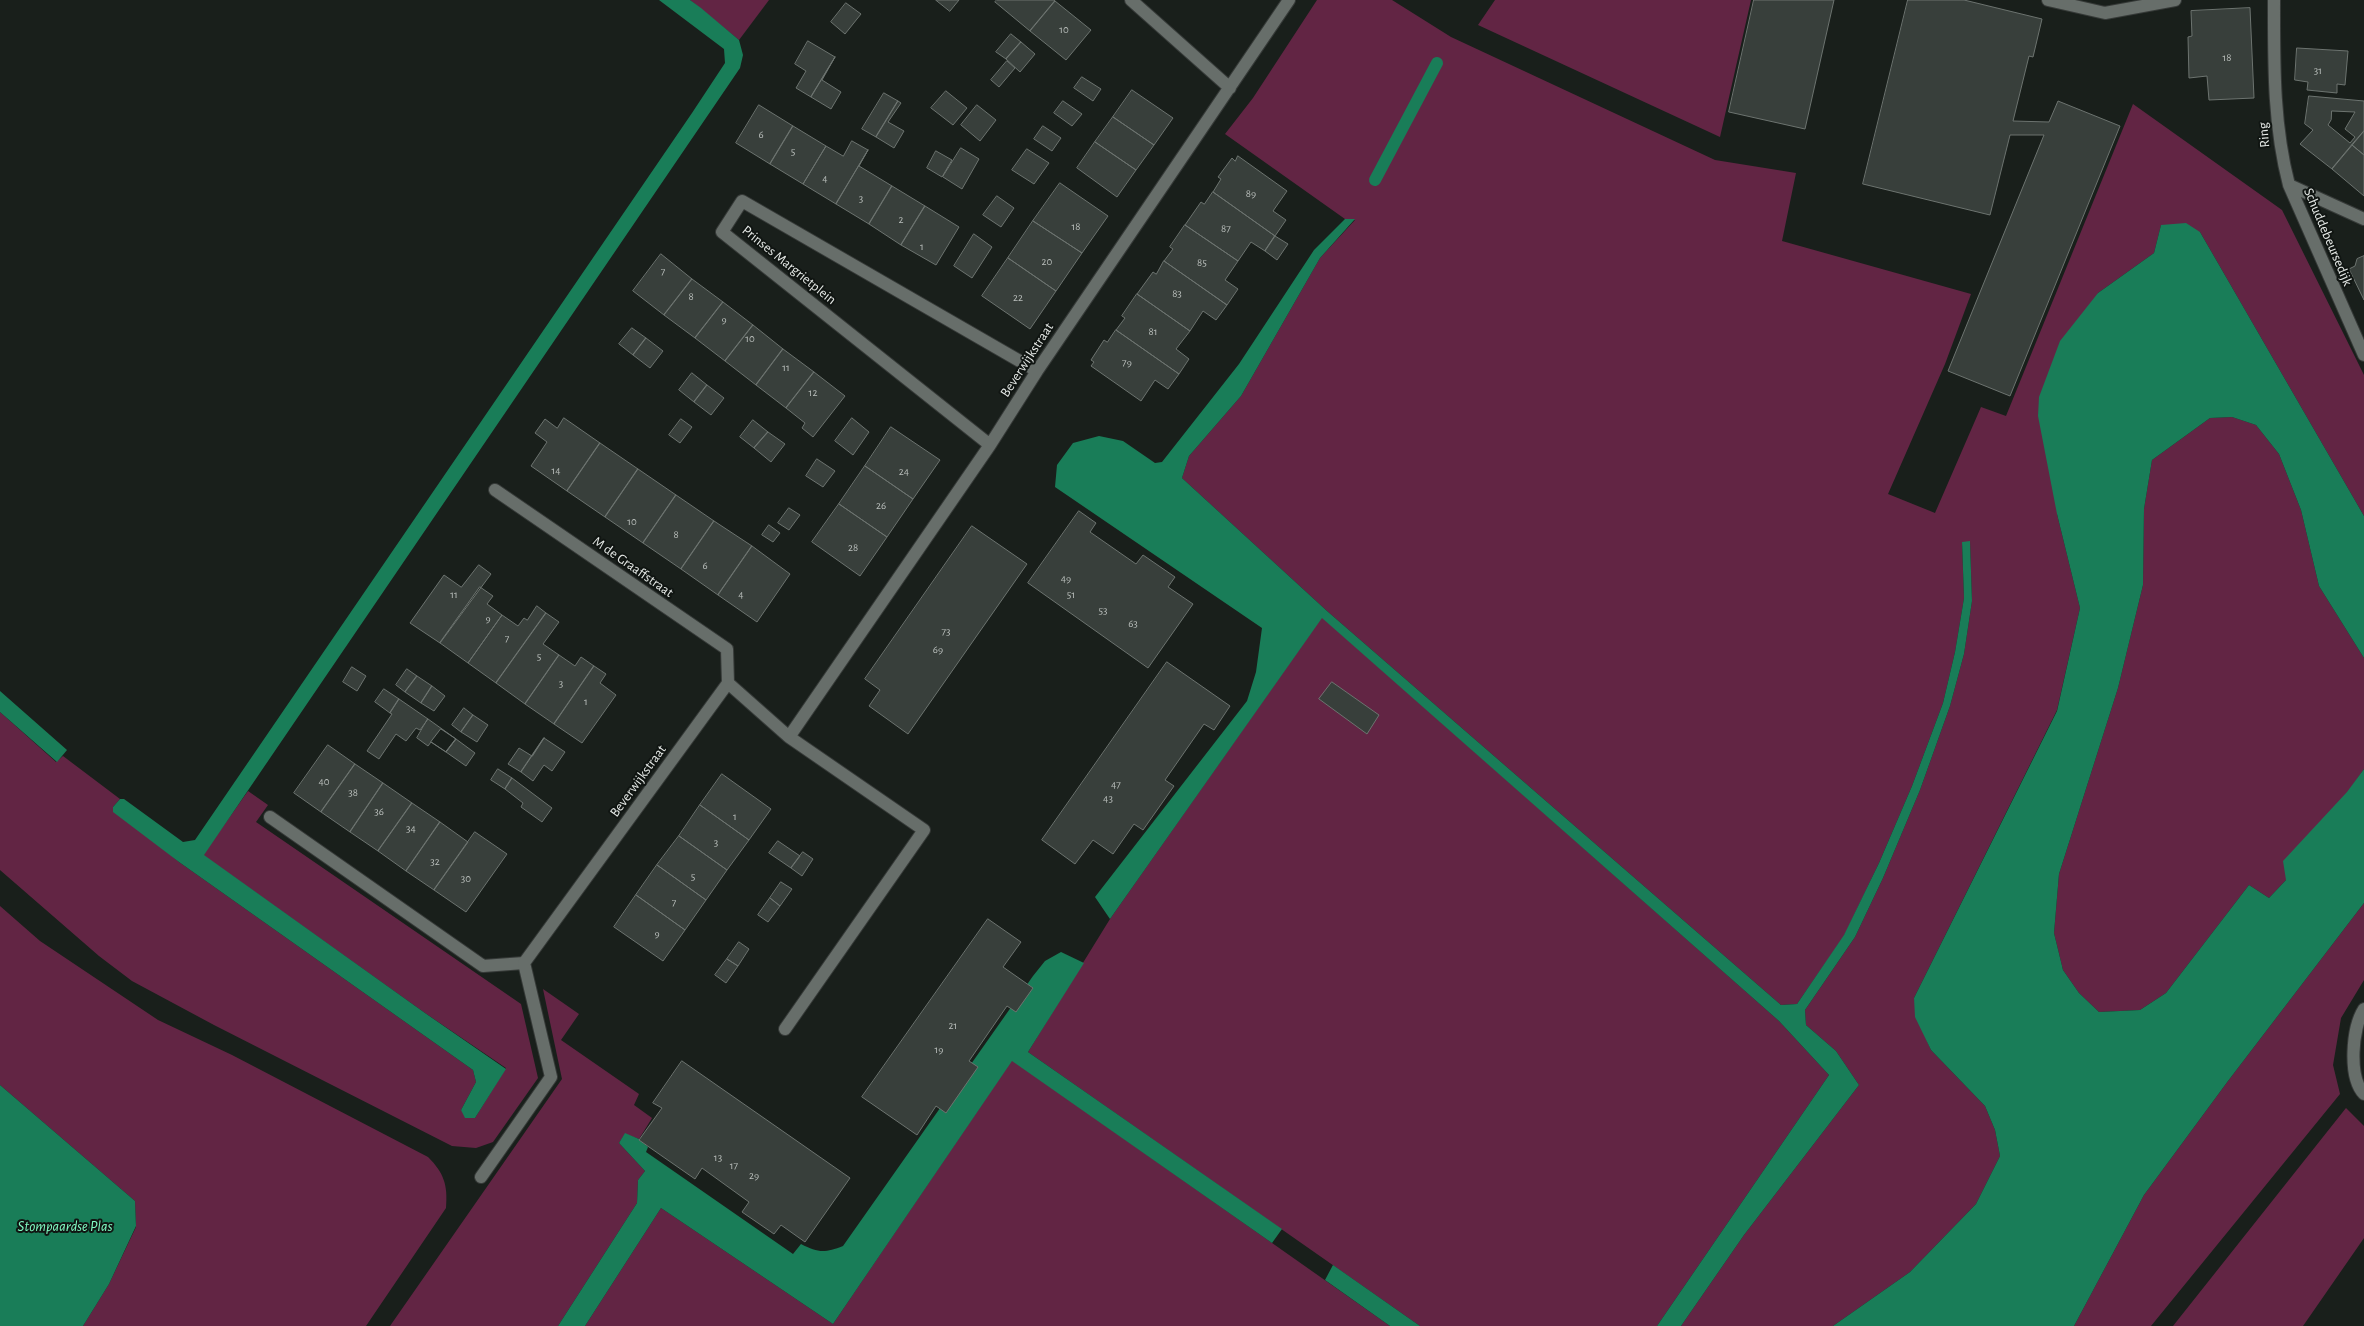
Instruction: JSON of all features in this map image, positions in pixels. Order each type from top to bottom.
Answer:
[{"type":"street","points":[[1131,0],[1230,88]]},
{"type":"street","points":[[2048,0],[2105,13],[2174,0]]},
{"type":"street","name":"Ring","points":[[2274,0],[2274,75],[2281,155],[2289,184]]},
{"type":"street","name":"Beverwijkstraat","points":[[789,737],[990,445],[1037,371],[1230,88],[1284,1]]},
{"type":"street","points":[[2289,184],[2364,220]]},
{"type":"street","name":"Schuddebeursedijk","points":[[2289,184],[2364,355]]},
{"type":"street","name":"Prinses Margrietplein","points":[[990,445],[722,232],[742,201],[1037,371]]},
{"type":"street","name":"M de Graaffstraat","points":[[495,490],[727,649],[728,683]]},
{"type":"street","points":[[728,683],[789,737],[924,830],[785,1029]]},
{"type":"street","name":"Beverwijkstraat","points":[[524,963],[728,683]]},
{"type":"street","points":[[270,818],[483,966],[524,963],[551,1077],[481,1177]]},
{"type":"street","points":[[2364,1009],[2360,1014],[2353,1051],[2358,1087],[2364,1094]]},
{"type":"shaded area","points":[[690,0],[769,0],[739,40]]},
{"type":"shaded area","points":[[1317,0],[1392,0],[1451,37],[1715,160],[1796,173],[1782,241],[1971,294],[1945,364],[1888,494],[1935,513],[1981,407],[2006,416],[2133,104],[2282,210],[2364,375],[2364,516],[2200,232],[2161,225],[2154,253],[2098,293],[2057,514],[2080,608],[2057,710],[1914,998],[1924,1034],[1931,1050],[1985,1106],[1995,1130],[2000,1156],[1976,1204],[1910,1272],[1833,1326],[1681,1326],[1744,1235],[1859,1085],[1836,1051],[1806,1025],[1805,1010],[1855,937],[1883,878],[1920,790],[1950,706],[1964,654],[1972,601],[1970,542],[1962,542],[1964,598],[1955,652],[1943,703],[1912,786],[1879,863],[1844,936],[1797,1004],[1781,1005],[1327,611],[1182,478],[1189,456],[1241,396],[1320,258],[1355,220],[1345,219],[1225,134],[1253,98]]},
{"type":"shaded area","points":[[1495,0],[1751,0],[1720,137],[1478,25]]},
{"type":"shaded area","points":[[2232,417],[2256,425],[2279,454],[2301,510],[2319,586],[2364,658],[2364,769],[2286,880],[2269,898],[2249,885],[2166,993],[2140,1010],[2099,1012],[2079,993],[2063,970],[2054,933],[2059,874],[2118,688],[2143,585],[2144,509],[2152,460],[2210,418]]},
{"type":"shaded area","points":[[1322,617],[1779,1021],[1829,1075],[1657,1326],[1420,1326],[1028,1052],[1110,919]]},
{"type":"shaded area","points":[[0,712],[56,762],[63,756],[120,799],[113,807],[179,862],[473,1070],[476,1082],[461,1110],[475,1118],[506,1068],[425,1013],[203,855],[248,791],[268,805],[256,822],[521,1004],[538,1078],[493,1142],[476,1148],[452,1146],[214,1025],[132,981],[99,956],[0,870]]},
{"type":"shaded area","points":[[2364,903],[2364,980],[2341,1018],[2333,1065],[2340,1094],[2151,1326],[2074,1326],[2144,1195],[2228,1081]]},
{"type":"shaded area","points":[[0,906],[40,941],[158,1020],[232,1055],[428,1157],[438,1168],[444,1180],[446,1208],[366,1326],[83,1326],[109,1284],[136,1227],[135,1201],[0,1085]]},
{"type":"shaded area","points":[[543,989],[579,1014],[561,1040],[639,1094],[634,1105],[652,1118],[639,1139],[625,1134],[619,1143],[645,1171],[638,1180],[637,1203],[558,1326],[390,1326],[562,1079]]},
{"type":"shaded area","points":[[1012,1060],[1390,1326],[585,1326],[661,1208],[833,1324]]},
{"type":"shaded area","points":[[2346,1108],[2364,1126],[2364,1238],[2303,1326],[2173,1326]]},
{"type":"water","points":[[659,0],[690,0],[701,8],[739,40],[743,55],[740,68],[204,855],[506,1069],[475,1118],[465,1118],[461,1110],[476,1082],[473,1070],[179,862],[113,812],[113,807],[120,799],[124,799],[183,842],[195,840],[692,113],[725,63],[724,49]]},
{"type":"water","points":[[1345,219],[1355,219],[1320,258],[1241,396],[1189,456],[1182,478],[1327,611],[1781,1005],[1797,1004],[1844,935],[1879,863],[1912,786],[1943,703],[1955,652],[1964,598],[1962,542],[1970,541],[1972,601],[1964,654],[1950,706],[1920,790],[1883,878],[1855,937],[1805,1010],[1806,1025],[1836,1051],[1859,1085],[1744,1235],[1681,1326],[1657,1326],[1829,1075],[1779,1021],[1322,618],[1110,919],[1095,897],[1247,701],[1256,672],[1262,628],[1055,487],[1057,465],[1073,443],[1099,436],[1123,441],[1155,463],[1162,462],[1239,364],[1314,250]]},
{"type":"water","points":[[2186,223],[2200,232],[2364,516],[2364,658],[2319,586],[2301,510],[2279,454],[2256,425],[2232,417],[2210,418],[2152,460],[2144,509],[2143,585],[2118,688],[2059,874],[2054,933],[2063,970],[2079,993],[2099,1012],[2140,1010],[2166,993],[2249,885],[2269,898],[2286,880],[2283,861],[2347,792],[2364,769],[2364,903],[2228,1081],[2144,1195],[2074,1326],[1833,1326],[1910,1272],[1976,1204],[2000,1156],[1995,1130],[1985,1106],[1931,1050],[1915,1017],[1914,998],[2057,711],[2080,608],[2057,514],[2038,416],[2039,397],[2060,341],[2098,293],[2154,253],[2161,225]]},
{"type":"water","points":[[0,691],[67,750],[57,762],[0,712]]},
{"type":"water","points":[[1061,952],[1084,963],[1028,1052],[1282,1229],[1272,1243],[1012,1061],[833,1324],[661,1208],[585,1326],[558,1326],[637,1203],[638,1180],[645,1171],[619,1143],[625,1133],[639,1139],[648,1147],[646,1152],[793,1254],[801,1244],[822,1251],[843,1246],[1033,976],[1045,961]]},
{"type":"water","name":"Stompaardse Plas","points":[[0,1085],[135,1201],[136,1226],[109,1284],[83,1326],[0,1326]]},
{"type":"water","points":[[1333,1265],[1420,1326],[1390,1326],[1325,1280]]},
{"type":"building","points":[[936,0],[959,0],[950,11]]},
{"type":"building","points":[[997,0],[1055,1],[1030,31],[995,2]]},
{"type":"building","points":[[1754,0],[1834,0],[1805,129],[1729,112]]},
{"type":"building","points":[[1908,0],[1964,0],[2042,19],[2033,57],[2029,56],[2013,121],[2049,122],[2058,101],[2120,126],[2010,396],[1948,371],[2044,135],[2010,135],[1990,215],[1863,184]]},
{"type":"building","points":[[1055,1],[1091,30],[1066,60],[1030,31]]},
{"type":"building","points":[[846,3],[861,14],[845,34],[831,22]]},
{"type":"building","points":[[2250,8],[2254,98],[2209,100],[2207,76],[2189,78],[2188,37],[2192,36],[2191,11]]},
{"type":"building","points":[[1011,34],[1021,42],[1006,59],[996,52]]},
{"type":"building","points":[[808,41],[835,57],[811,97],[796,88],[806,71],[795,64]]},
{"type":"building","points":[[1021,42],[1035,54],[1020,72],[1006,59]]},
{"type":"building","points":[[2297,48],[2348,51],[2345,85],[2337,84],[2337,93],[2307,90],[2308,82],[2295,80]]},
{"type":"building","points":[[835,57],[822,80],[841,92],[831,109],[811,97]]},
{"type":"building","points":[[1007,61],[1015,68],[999,87],[991,80]]},
{"type":"building","points":[[1082,77],[1101,89],[1093,101],[1074,88]]},
{"type":"building","points":[[1132,90],[1173,118],[1154,145],[1113,117]]},
{"type":"building","points":[[946,91],[967,108],[953,125],[931,108]]},
{"type":"building","points":[[884,93],[898,101],[876,137],[862,129]]},
{"type":"building","points":[[2309,96],[2364,101],[2364,131],[2332,169],[2300,144],[2313,130],[2305,124]],"holes":[[[2332,111],[2355,112],[2345,129],[2355,137],[2350,143],[2328,125],[2331,120]]]},
{"type":"building","points":[[898,101],[901,103],[888,122],[904,131],[894,148],[876,137]]},
{"type":"building","points":[[1063,101],[1082,114],[1072,126],[1054,113]]},
{"type":"building","points":[[759,105],[793,126],[770,164],[736,143]]},
{"type":"building","points":[[977,105],[996,120],[980,141],[961,125]]},
{"type":"building","points":[[1113,117],[1154,145],[1136,170],[1095,142]]},
{"type":"building","points":[[793,126],[826,146],[803,184],[770,164]]},
{"type":"building","points":[[1043,126],[1061,138],[1052,151],[1034,139]]},
{"type":"building","points":[[2364,131],[2364,155],[2352,145]]},
{"type":"building","points":[[852,141],[868,150],[836,204],[803,184],[826,146],[843,156]]},
{"type":"building","points":[[1095,142],[1136,170],[1117,197],[1077,168]]},
{"type":"building","points":[[2352,145],[2364,155],[2364,196],[2332,169]]},
{"type":"building","points":[[961,148],[979,159],[962,189],[943,177]]},
{"type":"building","points":[[1027,149],[1049,163],[1034,184],[1012,170]]},
{"type":"building","points":[[868,150],[859,166],[892,186],[869,224],[836,204]]},
{"type":"building","points":[[936,151],[952,160],[942,177],[927,168]]},
{"type":"building","points":[[1238,156],[1287,191],[1273,211],[1286,220],[1275,236],[1213,192],[1221,179],[1218,177],[1232,158],[1235,161]]},
{"type":"building","points":[[1060,183],[1108,216],[1082,253],[1033,221]]},
{"type":"building","points":[[892,186],[925,206],[901,245],[869,224]]},
{"type":"building","points":[[1213,192],[1275,236],[1265,251],[1251,242],[1238,261],[1185,225],[1201,202],[1204,204]]},
{"type":"building","points":[[997,196],[1014,208],[1001,227],[983,215]]},
{"type":"building","points":[[925,206],[959,227],[936,265],[901,245]]},
{"type":"building","points":[[1033,221],[1082,253],[1056,291],[1008,258]]},
{"type":"building","points":[[1185,225],[1238,261],[1225,280],[1238,289],[1227,305],[1164,261],[1173,249],[1170,247]]},
{"type":"building","points":[[974,234],[992,247],[972,278],[954,266]]},
{"type":"building","points":[[1275,236],[1288,244],[1277,260],[1265,251]]},
{"type":"building","points":[[661,254],[692,279],[664,315],[633,291]]},
{"type":"building","points":[[2364,256],[2364,300],[2349,269],[2355,266],[2357,259]]},
{"type":"building","points":[[1008,258],[1056,291],[1030,329],[982,296]]},
{"type":"building","points":[[1164,261],[1227,305],[1216,320],[1203,311],[1190,331],[1137,294],[1153,272],[1156,274]]},
{"type":"building","points":[[692,279],[723,302],[695,338],[664,315]]},
{"type":"building","points":[[1137,294],[1190,331],[1176,349],[1189,359],[1179,374],[1116,330],[1125,318],[1122,316]]},
{"type":"building","points":[[723,302],[753,325],[725,361],[695,338]]},
{"type":"building","points":[[753,325],[783,349],[756,385],[725,361]]},
{"type":"building","points":[[632,328],[646,338],[633,355],[619,344]]},
{"type":"building","points":[[1116,330],[1179,374],[1168,389],[1155,380],[1141,401],[1091,366],[1094,362],[1091,360],[1104,340],[1107,342]]},
{"type":"building","points":[[646,338],[663,351],[650,368],[633,355]]},
{"type":"building","points":[[783,349],[814,372],[786,408],[756,385]]},
{"type":"building","points":[[814,372],[845,396],[813,437],[802,428],[805,423],[786,408]]},
{"type":"building","points":[[692,373],[707,385],[694,402],[679,390]]},
{"type":"building","points":[[707,385],[724,398],[711,415],[694,402]]},
{"type":"building","points":[[564,418],[600,443],[567,491],[531,466],[547,442],[535,433],[545,419],[557,428]]},
{"type":"building","points":[[852,418],[869,432],[853,455],[835,441]]},
{"type":"building","points":[[681,419],[692,427],[680,443],[669,435]]},
{"type":"building","points":[[753,420],[768,432],[754,448],[740,437]]},
{"type":"building","points":[[891,427],[940,460],[913,499],[865,466]]},
{"type":"building","points":[[768,432],[785,444],[771,462],[754,448]]},
{"type":"building","points":[[600,443],[638,469],[605,517],[567,491]]},
{"type":"building","points":[[817,459],[835,471],[823,487],[806,476]]},
{"type":"building","points":[[865,466],[913,499],[887,537],[839,504]]},
{"type":"building","points":[[638,469],[676,495],[643,543],[605,517]]},
{"type":"building","points":[[676,495],[714,521],[681,569],[643,543]]},
{"type":"building","points":[[839,504],[887,537],[860,576],[812,542]]},
{"type":"building","points":[[789,508],[800,515],[789,530],[778,523]]},
{"type":"building","points":[[1079,511],[1096,523],[1090,532],[1136,564],[1143,555],[1175,577],[1168,587],[1193,604],[1148,668],[1028,583]]},
{"type":"building","points":[[714,521],[752,546],[718,595],[681,569]]},
{"type":"building","points":[[769,525],[780,533],[773,542],[762,535]]},
{"type":"building","points":[[972,526],[1027,564],[908,734],[869,706],[880,690],[865,679]]},
{"type":"building","points":[[752,546],[790,574],[757,622],[718,595]]},
{"type":"building","points":[[479,565],[491,574],[440,643],[410,623],[444,575],[461,587]]},
{"type":"building","points":[[480,587],[493,596],[487,604],[502,615],[468,663],[440,643]]},
{"type":"building","points":[[537,606],[546,613],[496,683],[468,663],[502,615],[518,626],[524,618],[527,620]]},
{"type":"building","points":[[546,613],[559,622],[543,644],[559,655],[525,704],[496,683]]},
{"type":"building","points":[[559,655],[575,666],[581,657],[594,666],[554,724],[525,704]]},
{"type":"building","points":[[1167,662],[1230,706],[1214,730],[1204,724],[1165,780],[1174,786],[1143,830],[1134,824],[1113,854],[1093,840],[1075,864],[1042,840]]},
{"type":"building","points":[[594,666],[606,674],[600,683],[616,695],[582,743],[554,724]]},
{"type":"building","points":[[352,667],[366,676],[357,691],[343,682]]},
{"type":"building","points":[[407,669],[417,676],[405,692],[396,685]]},
{"type":"building","points":[[417,676],[432,686],[421,703],[405,692]]},
{"type":"building","points":[[1332,682],[1379,715],[1367,734],[1319,699]]},
{"type":"building","points":[[432,686],[445,696],[434,711],[421,703]]},
{"type":"building","points":[[384,689],[399,699],[390,713],[375,702]]},
{"type":"building","points":[[399,699],[428,719],[420,730],[416,728],[406,741],[396,734],[379,759],[367,751],[392,714],[390,713]]},
{"type":"building","points":[[464,708],[473,715],[461,732],[452,725]]},
{"type":"building","points":[[473,715],[488,725],[477,742],[461,732]]},
{"type":"building","points":[[428,719],[456,739],[446,752],[431,742],[428,746],[417,738]]},
{"type":"building","points":[[441,729],[456,739],[446,752],[431,742]]},
{"type":"building","points":[[544,738],[565,752],[552,771],[544,765],[533,781],[521,772]]},
{"type":"building","points":[[456,739],[475,753],[466,766],[446,752]]},
{"type":"building","points":[[328,745],[355,764],[321,812],[294,793]]},
{"type":"building","points":[[519,748],[532,756],[521,772],[508,764]]},
{"type":"building","points":[[355,764],[383,783],[350,832],[321,812]]},
{"type":"building","points":[[498,769],[512,778],[505,789],[491,780]]},
{"type":"building","points":[[722,774],[771,809],[749,840],[700,805]]},
{"type":"building","points":[[512,778],[552,808],[542,822],[521,807],[523,803],[505,789]]},
{"type":"building","points":[[383,783],[412,803],[378,851],[350,832]]},
{"type":"building","points":[[412,803],[440,822],[406,871],[378,851]]},
{"type":"building","points":[[700,805],[749,840],[727,870],[679,836]]},
{"type":"building","points":[[440,822],[468,842],[434,890],[406,871]]},
{"type":"building","points":[[475,832],[507,854],[466,912],[434,890]]},
{"type":"building","points":[[679,836],[727,870],[706,900],[657,865]]},
{"type":"building","points":[[778,841],[800,856],[791,868],[769,853]]},
{"type":"building","points":[[803,852],[813,859],[802,876],[791,868]]},
{"type":"building","points":[[657,865],[706,900],[685,930],[636,895]]},
{"type":"building","points":[[781,882],[792,889],[780,906],[770,898]]},
{"type":"building","points":[[636,895],[685,930],[663,961],[614,927]]},
{"type":"building","points":[[770,898],[780,906],[768,922],[758,915]]},
{"type":"building","points":[[988,919],[1021,942],[1003,967],[1033,988],[1016,1012],[1007,1006],[969,1061],[978,1067],[946,1113],[936,1106],[917,1135],[862,1097]]},
{"type":"building","points":[[739,942],[749,949],[738,966],[727,959]]},
{"type":"building","points":[[727,959],[738,966],[726,983],[715,975]]},
{"type":"building","points":[[682,1061],[850,1178],[805,1242],[781,1225],[774,1234],[742,1212],[749,1202],[702,1168],[695,1179],[639,1140],[662,1108],[653,1103]]},
{"type":"waterway","points":[[1375,180],[1437,63]]}]
